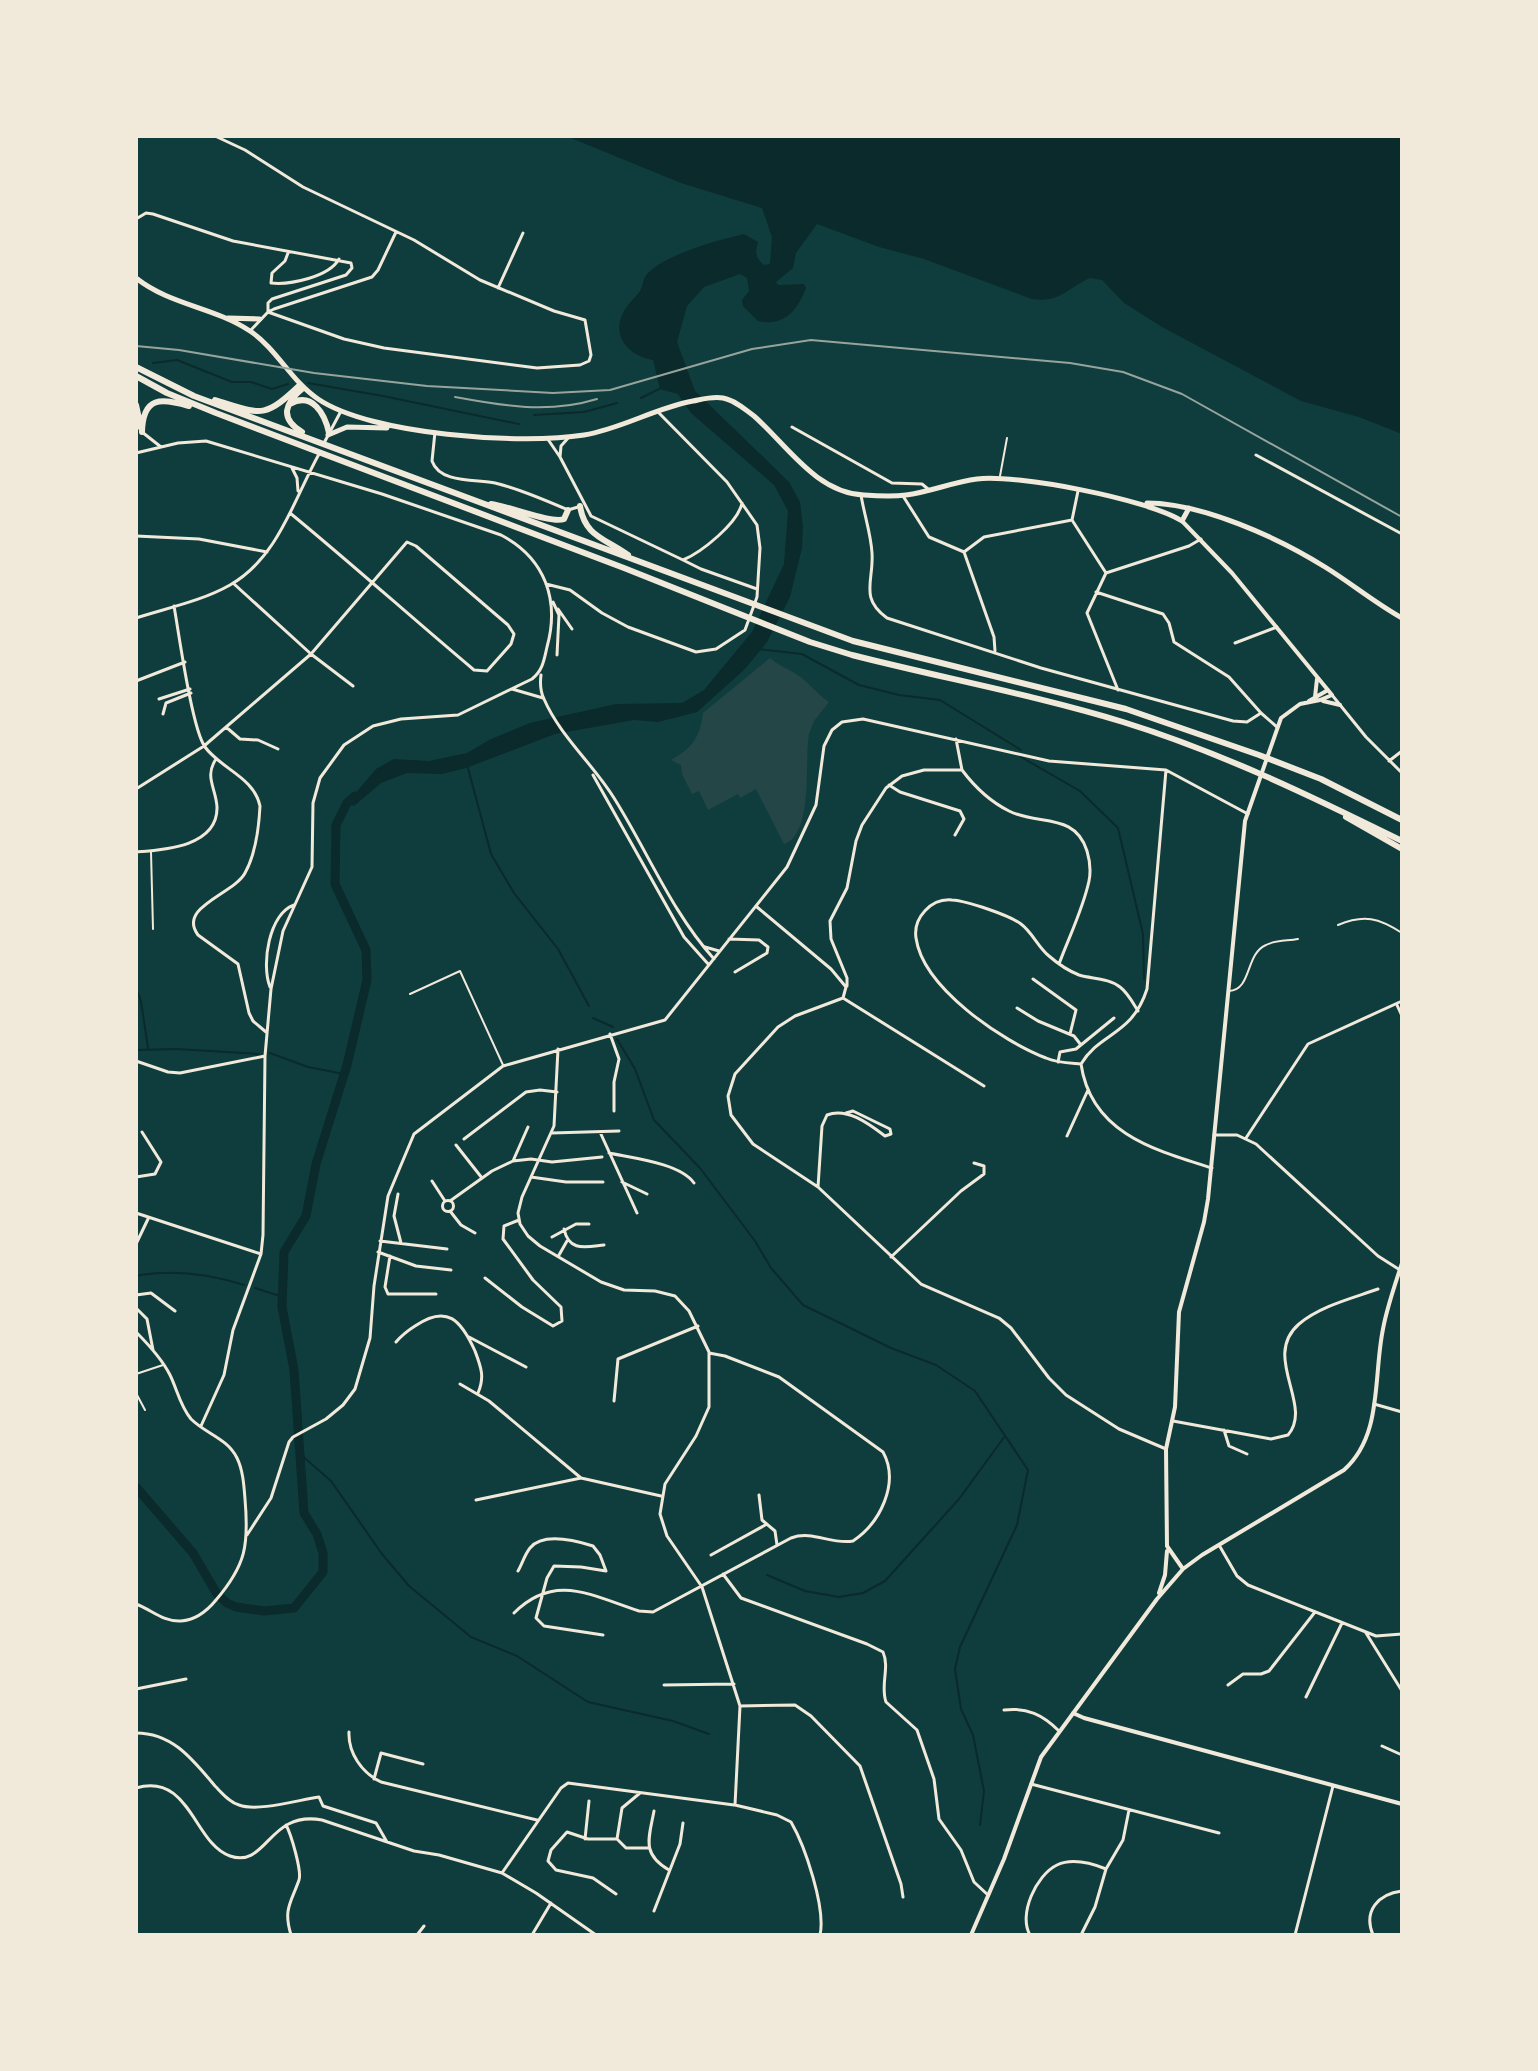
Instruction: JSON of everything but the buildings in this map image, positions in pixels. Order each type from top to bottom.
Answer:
[{"type":"highway","points":[[136,367],[173,386],[795,620],[870,646],[1140,714],[1309,774],[1402,820]]},
{"type":"highway","points":[[136,376],[167,393],[216,413],[789,634],[852,655],[1121,721],[1237,764],[1402,841]]},
{"type":"highway","points":[[173,386],[260,413],[276,406],[301,386]]},
{"type":"highway","points":[[301,386],[324,417],[328,435]]},
{"type":"highway","points":[[301,386],[290,400],[287,416],[291,424],[314,440]]},
{"type":"highway","points":[[288,407],[299,399],[312,402]]},
{"type":"highway","points":[[143,432],[145,412],[152,404],[162,401],[216,413]]},
{"type":"highway","points":[[136,405],[143,432]]},
{"type":"highway","points":[[483,504],[513,508],[556,522],[568,512]]},
{"type":"highway","points":[[583,508],[589,530],[634,560]]},
{"type":"highway","points":[[1339,810],[1402,849]]},
{"type":"main road","points":[[136,278],[168,298],[250,331],[301,386],[341,411],[400,428]]},
{"type":"main road","points":[[219,317],[260,319]]},
{"type":"main road","points":[[328,435],[347,427],[569,437],[596,432],[673,405],[712,397],[727,399],[747,411],[820,480],[838,490],[861,495],[903,496],[975,479],[1000,477],[1139,503],[1189,508],[1223,518],[1308,557],[1402,618]]},
{"type":"main road","points":[[1139,503],[1182,521],[1189,508]]},
{"type":"street","points":[[215,136],[245,150],[303,187],[396,232],[498,288],[585,320],[592,350],[589,361],[580,365],[550,368],[384,348],[344,339],[268,312]]},
{"type":"street","points":[[136,219],[146,213],[233,241],[339,259],[352,265],[346,275],[272,299],[268,303],[268,312]]},
{"type":"street","points":[[250,331],[268,312],[372,277],[396,232]]},
{"type":"street","points":[[498,288],[523,233]]},
{"type":"street","points":[[288,252],[285,261],[272,273],[271,283],[288,282],[325,272],[334,267],[339,259]]},
{"type":"street","points":[[284,317],[288,304]]},
{"type":"street","points":[[546,584],[570,590],[628,627],[689,650],[702,652],[716,649],[741,635],[755,607],[758,589],[759,531],[755,520],[719,473],[657,410]]},
{"type":"street","points":[[136,618],[215,593],[233,583],[267,552],[341,411]]},
{"type":"street","points":[[792,427],[892,483],[922,484],[929,489]]},
{"type":"street","points":[[136,440],[143,432],[161,447]]},
{"type":"street","points":[[435,432],[432,461],[440,472],[472,483],[495,483],[568,512],[583,508]]},
{"type":"street","points":[[560,457],[561,446],[569,437]]},
{"type":"street","points":[[546,438],[560,457],[583,508],[601,522],[701,569],[758,589]]},
{"type":"street","points":[[136,453],[187,441],[206,441],[501,535],[528,556],[546,584],[551,599],[552,627],[541,672],[543,698],[589,768],[684,937],[709,965]]},
{"type":"street","points":[[1256,455],[1402,534]]},
{"type":"street","points":[[292,467],[297,478],[298,495]]},
{"type":"street","points":[[1078,491],[1072,520],[1106,573]]},
{"type":"street","points":[[861,495],[872,550],[869,592],[876,608],[887,618],[1118,690],[1241,723],[1261,713]]},
{"type":"street","points":[[903,496],[929,537],[964,552],[994,637],[995,653]]},
{"type":"street","points":[[683,560],[699,552],[736,518],[742,503]]},
{"type":"street","points":[[136,789],[204,746],[311,654],[371,582],[409,542],[511,629],[514,636],[511,644],[487,671],[477,672],[371,582],[290,513]]},
{"type":"street","points":[[964,552],[984,537],[1072,520]]},
{"type":"street","points":[[1182,521],[1201,539],[1340,705],[1402,773]]},
{"type":"street","points":[[136,536],[199,539],[267,552]]},
{"type":"street","points":[[1118,690],[1088,616],[1106,573],[1189,546],[1201,539]]},
{"type":"street","points":[[233,583],[311,654],[353,686]]},
{"type":"street","points":[[1096,592],[1163,614],[1173,639],[1229,677],[1277,727]]},
{"type":"street","points":[[551,599],[572,629]]},
{"type":"street","points":[[174,606],[204,746],[253,789],[259,801],[247,871],[233,887],[198,909],[193,918],[194,928],[198,935],[238,964],[249,1013],[266,1032]]},
{"type":"street","points":[[557,655],[558,609]]},
{"type":"street","points":[[1235,643],[1277,627]]},
{"type":"street","points":[[136,681],[185,662]]},
{"type":"street","points":[[201,1426],[224,1375],[236,1319],[261,1254],[265,1056],[271,989],[283,931],[314,859],[313,803],[316,788],[329,762],[344,745],[363,731],[384,722],[458,715],[541,672]]},
{"type":"street","points":[[1317,676],[1318,698]]},
{"type":"street","points":[[512,689],[543,698]]},
{"type":"street","points":[[159,699],[191,691]]},
{"type":"street","points":[[163,714],[166,703],[191,691]]},
{"type":"street","points":[[1157,1599],[1165,1575],[1166,1449],[1173,1421],[1179,1312],[1204,1222],[1212,1168],[1242,838],[1277,727],[1290,709],[1330,692]]},
{"type":"street","points":[[1318,698],[1340,705]]},
{"type":"street","points":[[247,1535],[271,1498],[289,1442],[343,1405],[355,1389],[370,1338],[378,1252],[388,1196],[414,1134],[503,1066],[665,1020],[787,867],[819,795],[827,738],[842,722],[863,719],[1069,764],[1141,766],[1166,770],[1248,814]]},
{"type":"street","points":[[226,727],[243,740],[258,740],[278,749]]},
{"type":"street","points":[[956,739],[962,770],[976,786],[1006,810],[1023,817],[1066,825],[1077,830],[1082,837],[1089,861],[1089,878],[1059,964]]},
{"type":"street","points":[[1389,761],[1402,751]]},
{"type":"street","points":[[136,852],[189,845],[211,824],[217,808],[209,775],[216,759]]},
{"type":"street","points":[[589,768],[613,795],[676,910],[714,959]]},
{"type":"street","points":[[843,998],[847,978],[831,939],[830,921],[847,888],[859,830],[889,785],[902,776],[914,772],[962,770]]},
{"type":"street","points":[[1081,1064],[1089,1053],[1124,1028],[1138,1011],[1147,989],[1166,770]]},
{"type":"street","points":[[889,785],[900,792],[962,812],[963,823],[955,835]]},
{"type":"street","points":[[1081,1064],[1058,1062],[1014,1043],[948,992],[920,954],[916,921],[934,904],[950,899],[1020,923],[1059,964],[1079,975],[1114,983],[1122,988],[1138,1011]]},
{"type":"street","points":[[271,989],[265,972],[271,937],[282,911],[294,905]]},
{"type":"street","points":[[756,907],[831,969],[846,987]]},
{"type":"street","points":[[729,939],[759,940],[768,947],[767,953],[735,972]]},
{"type":"street","points":[[702,945],[719,951]]},
{"type":"street","points":[[1033,979],[1076,1010],[1070,1034]]},
{"type":"street","points":[[843,998],[984,1086]]},
{"type":"street","points":[[843,998],[795,1016],[778,1027],[735,1074],[728,1096],[731,1115],[753,1144],[818,1187],[921,1284],[1005,1322],[1066,1395],[1119,1429],[1166,1449]]},
{"type":"street","points":[[1246,1138],[1308,1044],[1402,1001]]},
{"type":"street","points":[[1397,1005],[1402,1016]]},
{"type":"street","points":[[1017,1008],[1038,1021],[1070,1034],[1081,1045]]},
{"type":"street","points":[[1058,1062],[1060,1052],[1073,1051],[1114,1018]]},
{"type":"street","points":[[610,1034],[619,1059],[614,1082],[614,1111]]},
{"type":"street","points":[[558,1049],[552,1133],[519,1206],[519,1220],[534,1241],[609,1285],[633,1292],[667,1292],[682,1302],[698,1326],[709,1352],[709,1407],[696,1436],[669,1476],[661,1496],[660,1514],[667,1536],[702,1587],[740,1706],[735,1805]]},
{"type":"street","points":[[136,1061],[180,1073],[265,1056]]},
{"type":"street","points":[[1081,1064],[1088,1090],[1100,1112],[1120,1131],[1169,1154],[1212,1168]]},
{"type":"street","points":[[1067,1136],[1088,1090]]},
{"type":"street","points":[[464,1139],[526,1092],[557,1092]]},
{"type":"street","points":[[818,1187],[823,1120],[833,1112],[853,1111],[890,1129],[891,1134],[885,1136],[846,1113]]},
{"type":"street","points":[[513,1161],[528,1127]]},
{"type":"street","points":[[552,1133],[619,1131]]},
{"type":"street","points":[[136,1177],[155,1174],[161,1162],[142,1132]]},
{"type":"street","points":[[600,1132],[637,1213]]},
{"type":"street","points":[[1214,1135],[1246,1138],[1256,1144],[1378,1256],[1400,1270]]},
{"type":"street","points":[[456,1145],[482,1178]]},
{"type":"street","points":[[609,1153],[664,1166],[686,1175],[694,1183]]},
{"type":"street","points":[[475,1233],[444,1209],[448,1201],[503,1164],[602,1157]]},
{"type":"street","points":[[891,1257],[961,1191],[984,1174],[984,1166],[974,1163]]},
{"type":"street","points":[[531,1177],[566,1182],[603,1182]]},
{"type":"street","points":[[432,1181],[454,1205],[450,1211]]},
{"type":"street","points":[[622,1182],[647,1194]]},
{"type":"street","points":[[398,1194],[394,1216],[401,1243]]},
{"type":"street","points":[[136,1213],[261,1254]]},
{"type":"street","points":[[136,1244],[149,1217]]},
{"type":"street","points":[[485,1278],[553,1326],[562,1321],[561,1307],[533,1280],[503,1239],[504,1226],[519,1220]]},
{"type":"street","points":[[552,1237],[576,1224],[589,1224]]},
{"type":"street","points":[[558,1257],[567,1241],[564,1229]]},
{"type":"street","points":[[380,1241],[447,1249]]},
{"type":"street","points":[[567,1241],[579,1248],[604,1245]]},
{"type":"street","points":[[378,1252],[416,1266],[451,1270]]},
{"type":"street","points":[[390,1256],[385,1287],[388,1294],[436,1294]]},
{"type":"street","points":[[971,1935],[989,1896],[1041,1757],[1157,1599],[1183,1569],[1355,1461],[1367,1440],[1383,1329],[1402,1263]]},
{"type":"street","points":[[1173,1421],[1271,1439],[1288,1435],[1296,1422],[1285,1359],[1286,1340],[1302,1322],[1378,1289]]},
{"type":"street","points":[[136,1295],[151,1293],[175,1311]]},
{"type":"street","points":[[136,1308],[147,1319],[153,1350]]},
{"type":"street","points":[[396,1342],[425,1319],[438,1315],[452,1318],[469,1337],[483,1371],[478,1393]]},
{"type":"street","points":[[614,1401],[618,1359],[698,1326]]},
{"type":"street","points":[[136,1332],[164,1364],[184,1409],[201,1426],[223,1440],[237,1457],[243,1479],[247,1535],[243,1560],[231,1583],[199,1616],[181,1621],[168,1620],[136,1604]]},
{"type":"street","points":[[469,1337],[526,1367]]},
{"type":"street","points":[[514,1613],[543,1592],[569,1590],[646,1612],[661,1610],[777,1545],[806,1534],[847,1543],[862,1535],[877,1518],[889,1481],[887,1460],[877,1446],[779,1377],[709,1352]]},
{"type":"street","points":[[460,1384],[478,1393],[581,1478]]},
{"type":"street","points":[[1374,1404],[1402,1412]]},
{"type":"street","points":[[1224,1430],[1229,1446],[1247,1454]]},
{"type":"street","points":[[476,1500],[581,1478],[661,1496]]},
{"type":"street","points":[[759,1495],[762,1520],[775,1531],[777,1545]]},
{"type":"street","points":[[711,1555],[767,1524]]},
{"type":"street","points":[[518,1571],[530,1548],[544,1540],[589,1544],[596,1549],[606,1567],[605,1572],[554,1566],[536,1612],[540,1624],[603,1635]]},
{"type":"street","points":[[1219,1545],[1241,1581],[1376,1636],[1402,1634]]},
{"type":"street","points":[[1167,1546],[1183,1569]]},
{"type":"street","points":[[723,1574],[741,1598],[883,1652],[886,1665],[883,1696],[917,1730],[934,1779],[939,1819],[961,1850],[974,1882],[989,1896]]},
{"type":"street","points":[[1228,1685],[1245,1673],[1269,1671],[1315,1612]]},
{"type":"street","points":[[1306,1697],[1342,1623]]},
{"type":"street","points":[[1365,1632],[1402,1691]]},
{"type":"street","points":[[136,1689],[186,1679]]},
{"type":"street","points":[[664,1685],[734,1684]]},
{"type":"street","points":[[740,1706],[795,1705],[811,1716],[860,1766],[903,1897]]},
{"type":"street","points":[[1004,1710],[1031,1712],[1045,1718],[1059,1731]]},
{"type":"street","points":[[1073,1713],[1402,1804]]},
{"type":"street","points":[[349,1732],[349,1749],[374,1779],[399,1788],[537,1820]]},
{"type":"street","points":[[136,1733],[156,1735],[175,1744],[236,1804],[254,1807],[319,1797],[323,1806],[376,1823],[387,1842]]},
{"type":"street","points":[[1382,1746],[1402,1755]]},
{"type":"street","points":[[374,1779],[381,1753],[423,1764]]},
{"type":"street","points":[[502,1873],[537,1820],[568,1783],[735,1805],[777,1815],[791,1822],[820,1904],[820,1935]]},
{"type":"street","points":[[1031,1784],[1219,1833]]},
{"type":"street","points":[[136,1788],[151,1785],[173,1794],[193,1814],[219,1851],[231,1857],[250,1857],[260,1851],[285,1824],[313,1818],[502,1873],[596,1935]]},
{"type":"street","points":[[1295,1935],[1333,1786]]},
{"type":"street","points":[[640,1793],[622,1808],[617,1839],[630,1849],[648,1848]]},
{"type":"street","points":[[585,1839],[589,1801]]},
{"type":"street","points":[[1081,1935],[1095,1907],[1106,1869],[1123,1840],[1129,1810]]},
{"type":"street","points":[[654,1811],[648,1848],[654,1859],[670,1870]]},
{"type":"street","points":[[654,1911],[680,1844],[683,1823]]},
{"type":"street","points":[[285,1824],[293,1839],[300,1877],[287,1911],[291,1935]]},
{"type":"street","points":[[616,1894],[593,1878],[563,1872],[551,1866],[548,1855],[563,1833],[567,1832],[585,1839],[617,1839]]},
{"type":"street","points":[[1030,1935],[1026,1927],[1027,1912],[1040,1881],[1048,1871],[1069,1862],[1088,1863],[1106,1869]]},
{"type":"street","points":[[1373,1935],[1369,1920],[1376,1903],[1390,1893],[1402,1891]]},
{"type":"street","points":[[532,1935],[551,1903]]},
{"type":"street","points":[[417,1935],[424,1926]]},
{"type":"lane","points":[[1000,477],[1007,438]]},
{"type":"lane","points":[[151,851],[153,929]]},
{"type":"lane","points":[[1338,925],[1358,918],[1374,918],[1402,933]]},
{"type":"lane","points":[[1227,991],[1242,986],[1250,961],[1262,947],[1298,939]]},
{"type":"lane","points":[[410,994],[460,971],[503,1066]]},
{"type":"lane","points":[[136,1374],[164,1364]]},
{"type":"lane","points":[[136,1393],[145,1410]]},
{"type":"shaded area","points":[[566,136],[1402,136],[1402,434],[1359,417],[1301,401],[1162,327],[1124,303],[1102,280],[1090,278],[1057,297],[1032,299],[817,224],[796,253],[793,268],[776,282],[778,285],[804,284],[806,288],[789,315],[775,321],[758,321],[743,306],[742,300],[749,291],[747,278],[740,274],[704,287],[687,306],[677,342],[695,391],[789,482],[800,502],[802,548],[790,597],[767,642],[745,669],[697,712],[658,722],[634,720],[555,734],[442,774],[407,773],[381,783],[354,806],[347,803],[376,769],[394,759],[429,761],[467,753],[530,723],[616,704],[682,703],[704,690],[752,632],[784,564],[788,511],[774,485],[691,413],[678,394],[660,389],[653,360],[630,349],[619,329],[624,311],[640,291],[647,274],[679,254],[744,234],[758,242],[756,255],[759,260],[764,265],[770,264],[772,237],[762,208],[681,183]]},
{"type":"shaded area","points":[[770,658],[829,702],[814,721],[809,734],[806,796],[800,827],[793,838],[784,844],[756,789],[740,798],[738,794],[708,810],[699,791],[692,794],[681,765],[671,760],[694,741],[703,713]]},
{"type":"waterway","points":[[153,363],[177,360],[232,382],[251,382],[272,389],[288,384]]},
{"type":"waterway","points":[[308,383],[519,424]]},
{"type":"waterway","points":[[641,398],[661,388]]},
{"type":"waterway","points":[[534,415],[584,412],[617,403]]},
{"type":"waterway","points":[[758,649],[802,654],[859,685],[899,695],[940,700],[1021,750]]},
{"type":"waterway","points":[[1021,757],[1080,791],[1118,828],[1143,934],[1144,979]]},
{"type":"waterway","points":[[468,768],[491,854],[514,893],[558,949],[589,1006]]},
{"type":"waterway","points":[[136,1487],[193,1553],[217,1594],[227,1603],[264,1611],[294,1608],[323,1572],[323,1553],[317,1534],[304,1513],[294,1370],[282,1307],[284,1252],[306,1216],[316,1164],[347,1065],[367,980],[366,950],[335,884],[336,825],[347,803],[355,796]]},
{"type":"waterway","points":[[136,988],[148,1048]]},
{"type":"waterway","points":[[593,1018],[613,1027]]},
{"type":"waterway","points":[[617,1039],[635,1069],[654,1120],[700,1168],[755,1241],[771,1268],[803,1305],[891,1348],[936,1365],[975,1391],[1028,1470],[1017,1525],[960,1647],[955,1669],[961,1709],[973,1735],[984,1791],[980,1825]]},
{"type":"waterway","points":[[136,1050],[259,1054]]},
{"type":"waterway","points":[[270,1053],[308,1067],[344,1074]]},
{"type":"waterway","points":[[136,1276],[190,1274],[244,1285]]},
{"type":"waterway","points":[[255,1288],[283,1297]]},
{"type":"waterway","points":[[767,1575],[805,1591],[839,1597],[863,1593],[885,1581],[959,1499],[1005,1436]]},
{"type":"waterway","points":[[299,1453],[331,1481],[382,1554],[409,1586],[471,1637],[517,1656],[588,1702],[673,1721],[709,1734]]},
{"type":"railway","points":[[136,346],[179,350],[314,373],[427,386],[553,393],[610,390],[752,349],[811,340],[1070,363],[1123,372],[1182,394],[1402,517]]},
{"type":"railway","points":[[455,397],[509,406],[543,407],[597,399]]}]
